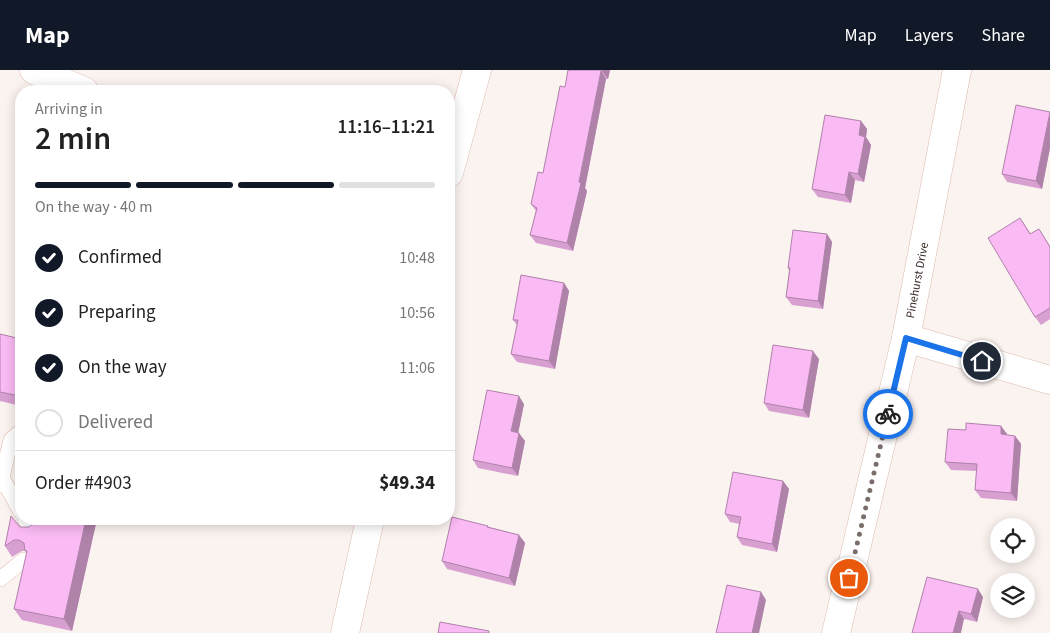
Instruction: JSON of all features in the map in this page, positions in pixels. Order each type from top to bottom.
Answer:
[{"type":"street","points":[[34,70],[70,85]]},
{"type":"street","points":[[455,151],[477,70]]},
{"type":"street","name":"Pinehurst Drive","points":[[836,633],[906,338],[957,70]]},
{"type":"street","points":[[906,338],[1050,380]]},
{"type":"street","points":[[345,633],[369,525]]},
{"type":"lane","points":[[11,436],[1,482],[15,503]]},
{"type":"lane","points":[[0,579],[24,560]]},
{"type":"building","points":[[568,70],[603,70],[601,71],[579,182],[581,183],[567,243],[530,235],[537,208],[531,204],[538,172],[543,173],[560,86],[565,87]]},
{"type":"building","points":[[1016,105],[1050,112],[1036,181],[1002,174]]},
{"type":"building","points":[[825,115],[861,121],[859,135],[865,137],[858,174],[849,172],[845,195],[812,189]]},
{"type":"building","points":[[1020,218],[1030,234],[1039,229],[1050,247],[1050,308],[1035,317],[988,238]]},
{"type":"building","points":[[793,230],[827,234],[818,301],[786,297]]},
{"type":"building","points":[[521,275],[564,283],[549,361],[511,354],[518,320],[513,320]]},
{"type":"building","points":[[0,334],[15,338],[15,395],[0,392]]},
{"type":"building","points":[[773,345],[813,351],[803,410],[764,403]]},
{"type":"building","points":[[487,390],[519,396],[511,431],[519,433],[512,468],[473,460]]},
{"type":"building","points":[[966,423],[1001,426],[1001,434],[1015,436],[1011,493],[975,490],[977,464],[945,462],[948,429],[966,430]]},
{"type":"building","points":[[733,472],[783,481],[772,544],[737,537],[741,517],[725,514]]},
{"type":"building","points":[[11,516],[15,521],[15,525],[20,527],[29,527],[31,525],[85,525],[64,619],[14,609],[27,551],[25,551],[24,543],[19,540],[14,540],[5,546]]},
{"type":"building","points":[[455,518],[519,535],[509,578],[442,561],[450,525],[455,525]]},
{"type":"building","points":[[927,577],[978,589],[971,614],[959,611],[953,633],[912,633]]},
{"type":"building","points":[[727,585],[761,592],[752,633],[716,633]]},
{"type":"building","points":[[440,622],[489,631],[489,633],[438,633]]},
{"type":"way so far","points":[[849,578],[888,414]]},
{"type":"route","points":[[888,414],[906,338],[982,361]]}]
